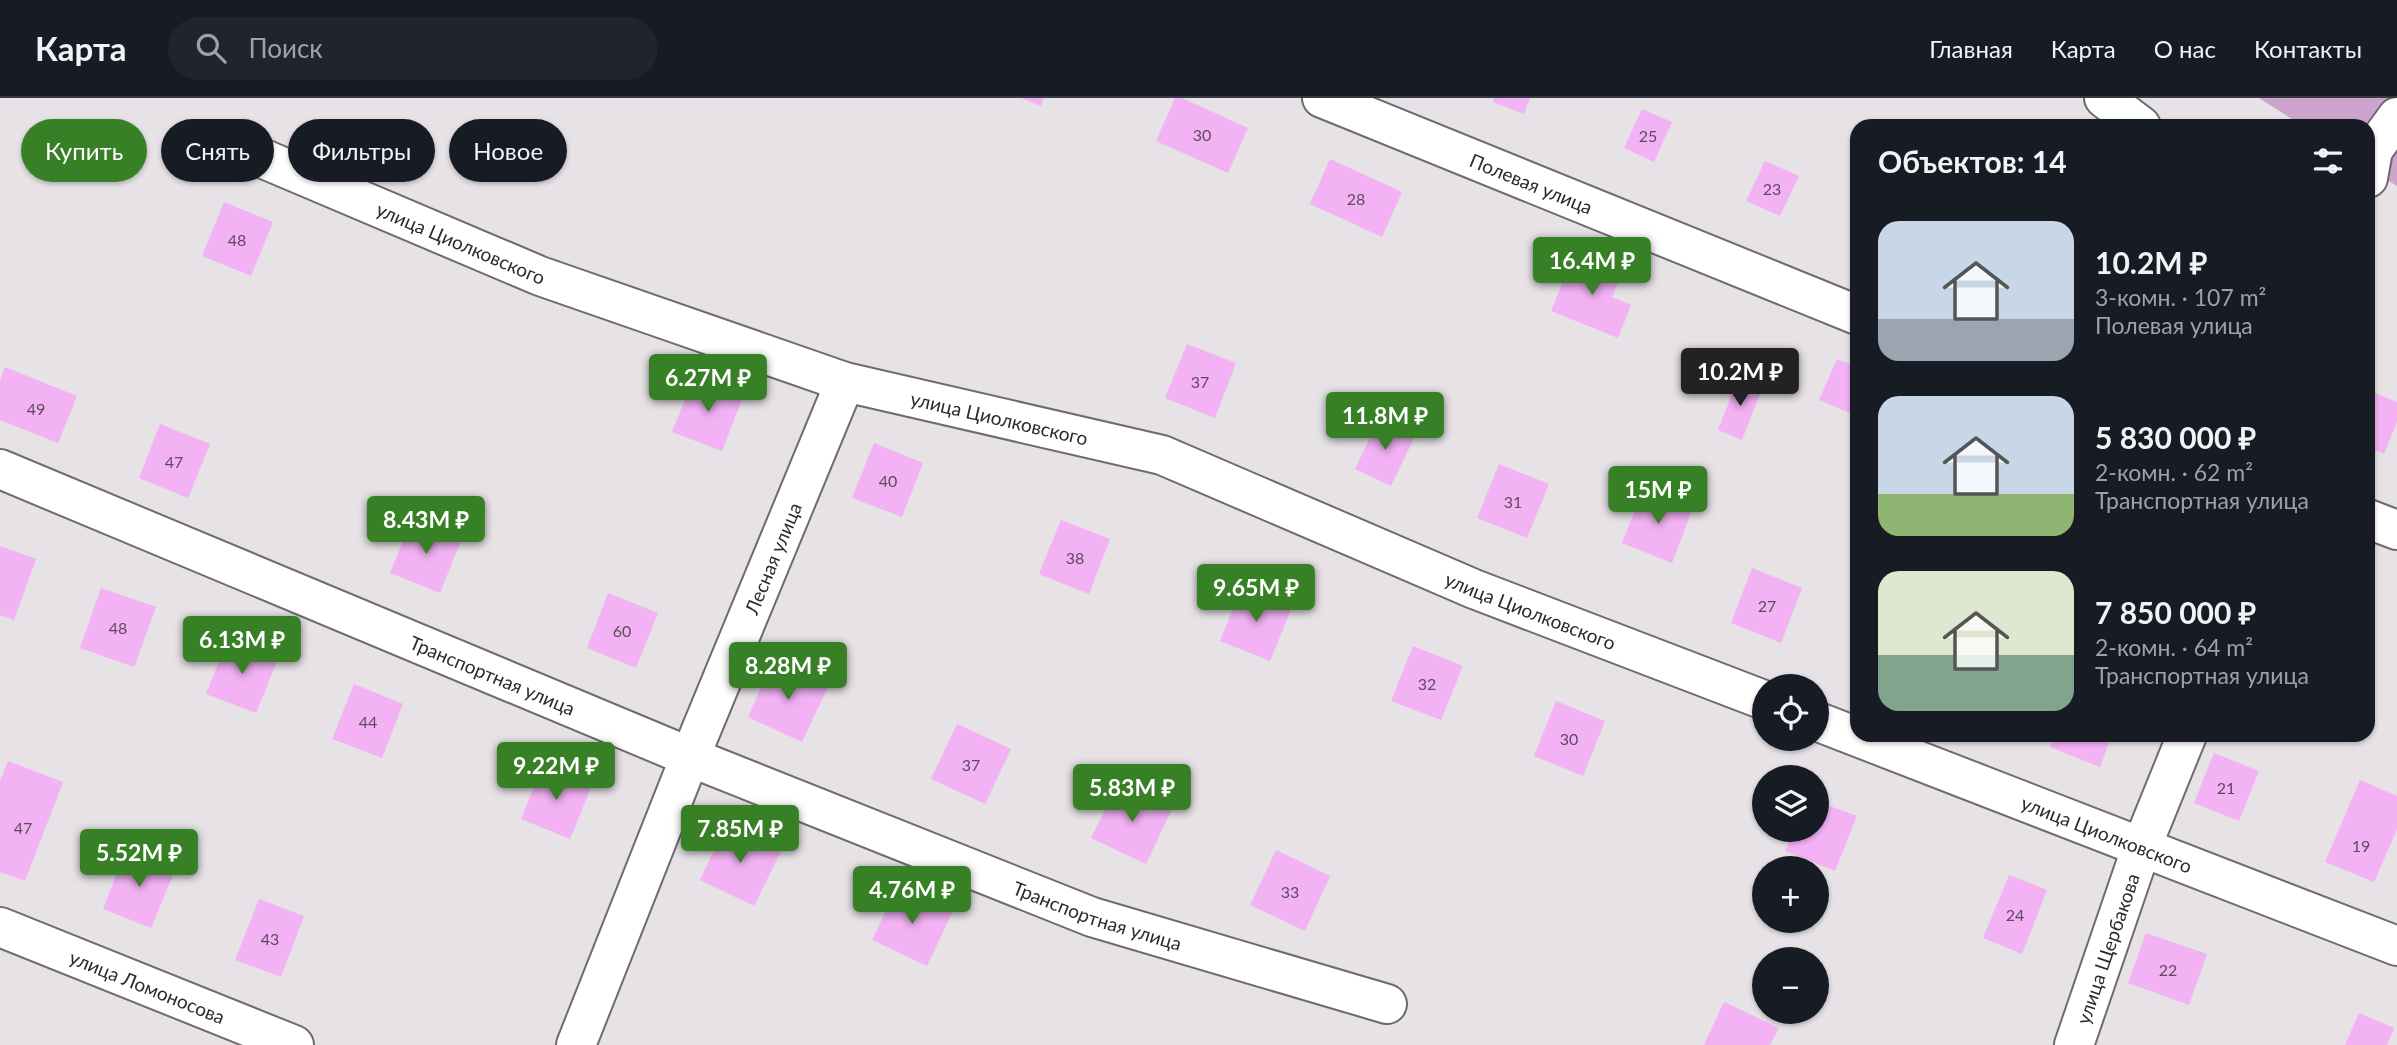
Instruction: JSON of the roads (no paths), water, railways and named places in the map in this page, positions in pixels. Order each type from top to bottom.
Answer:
[{"type":"street","name":"Полевая улица","points":[[1322,98],[1850,312]]},
{"type":"street","points":[[2104,98],[2132,119]]},
{"type":"street","points":[[2375,147],[2397,117]]},
{"type":"street","name":"улица Циолковского","points":[[274,163],[540,276],[845,382],[1161,454],[1474,589],[1752,695]]},
{"type":"street","name":"Лесная улица","points":[[576,1045],[690,757],[845,382]]},
{"type":"street","name":"Транспортная улица","points":[[0,469],[690,757],[1092,917],[1387,1004]]},
{"type":"street","points":[[2375,522],[2397,530]]},
{"type":"street","name":"улица Циолковского","points":[[1829,726],[1850,734]]},
{"type":"street","name":"улица Циолковского","points":[[1871,742],[2397,946]]},
{"type":"street","name":"улица Щербакова","points":[[2074,1045],[2142,846],[2184,742]]},
{"type":"street","name":"улица Ломоносова","points":[[0,927],[294,1045]]}]
